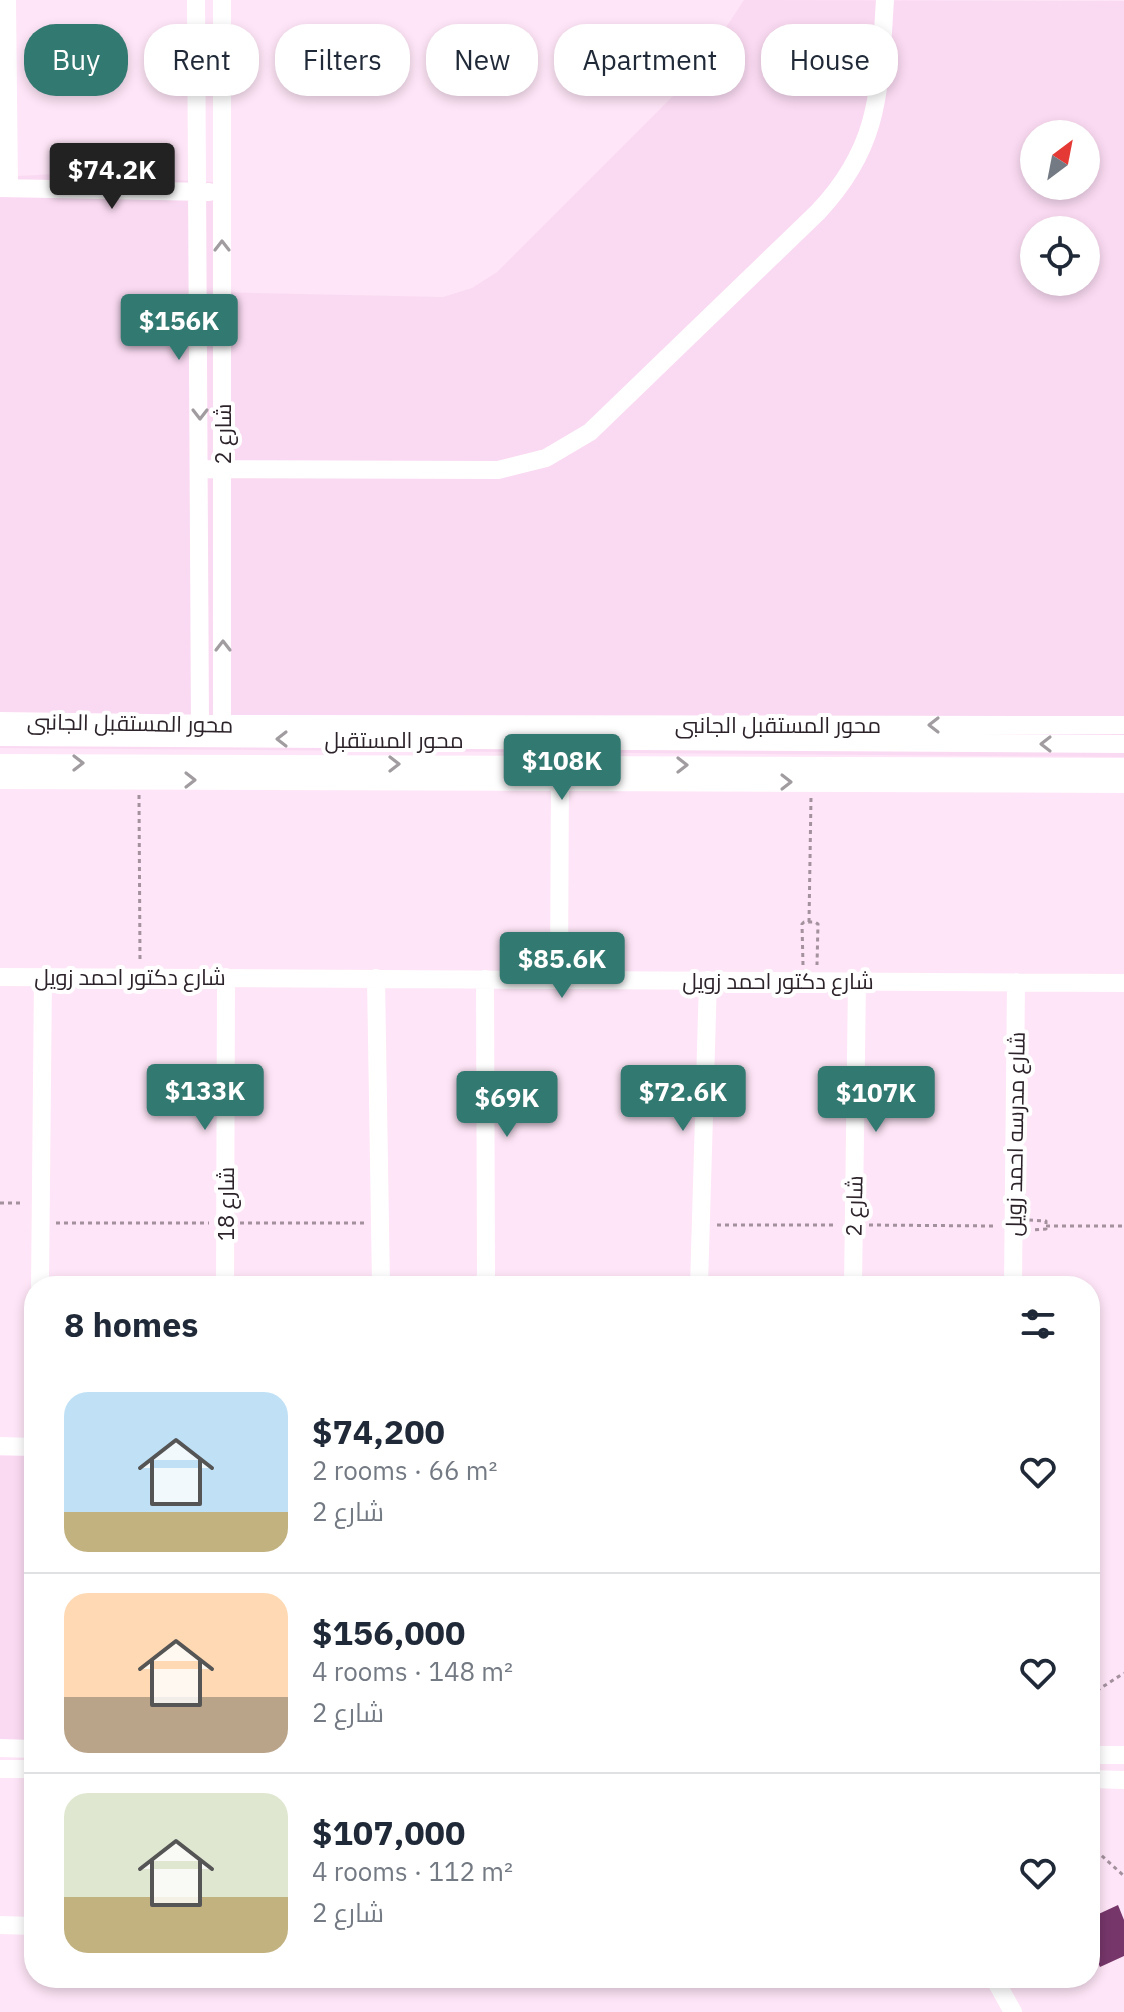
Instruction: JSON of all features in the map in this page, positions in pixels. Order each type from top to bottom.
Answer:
[{"type":"street","points":[[7,0],[5,188],[222,192]]},
{"type":"street","name":"شارع 2","points":[[196,0],[200,723]]},
{"type":"street","name":"شارع 2","points":[[222,0],[222,724]]},
{"type":"street","points":[[200,469],[498,470],[546,458],[590,432],[837,192],[865,145],[876,106],[885,0]]},
{"type":"street","name":"محور المستقبل الجانبى","points":[[0,721],[1124,725]]},
{"type":"street","name":"محور المستقبل","points":[[0,737],[1124,744]]},
{"type":"street","points":[[559,979],[561,742]]},
{"type":"street","name":"محور المستقبل","points":[[0,763],[560,773],[1124,767]]},
{"type":"street","points":[[0,780],[560,773],[811,782],[1124,784]]},
{"type":"street","name":"شارع دكتور احمد زويل","points":[[0,977],[1124,983]]},
{"type":"street","points":[[40,1276],[43,977]]},
{"type":"street","name":"شارع 18","points":[[225,1276],[226,977]]},
{"type":"street","points":[[376,978],[381,1276]]},
{"type":"street","points":[[485,979],[486,1276]]},
{"type":"street","points":[[699,1276],[708,980]]},
{"type":"street","name":"شارع 2","points":[[853,1276],[857,981]]},
{"type":"street","name":"شارع مدرسه احمد زويل","points":[[1013,1276],[1016,982]]},
{"type":"street","points":[[0,1446],[24,1447]]},
{"type":"street","points":[[0,1748],[24,1749]]},
{"type":"street","points":[[1100,1755],[1124,1755]]},
{"type":"street","points":[[0,1769],[24,1769]]},
{"type":"street","points":[[1100,1779],[1124,1780]]},
{"type":"street","points":[[0,1925],[24,1926]]},
{"type":"street","points":[[1000,1988],[1013,2012]]},
{"type":"path","points":[[139,780],[140,977]]},
{"type":"path","points":[[809,922],[811,782]]},
{"type":"path","points":[[809,922],[818,924],[810,981],[802,924],[809,922]]},
{"type":"path","points":[[0,1203],[41,1203]]},
{"type":"path","points":[[1046,1226],[1124,1226]]},
{"type":"path","points":[[1100,1689],[1124,1673]]},
{"type":"path","points":[[1100,1854],[1124,1876]]},
{"type":"shaded area","points":[[744,0],[1124,1],[1124,757],[0,748],[0,177],[54,174],[213,182],[213,292],[443,297],[472,288],[497,272],[673,96],[745,96],[745,24],[728,24]]},
{"type":"shaded area","points":[[0,1456],[24,1456],[24,1757],[0,1757]]},
{"type":"building","points":[[1118,1905],[1124,1920],[1124,1956],[1100,1967],[1100,1913]]}]
